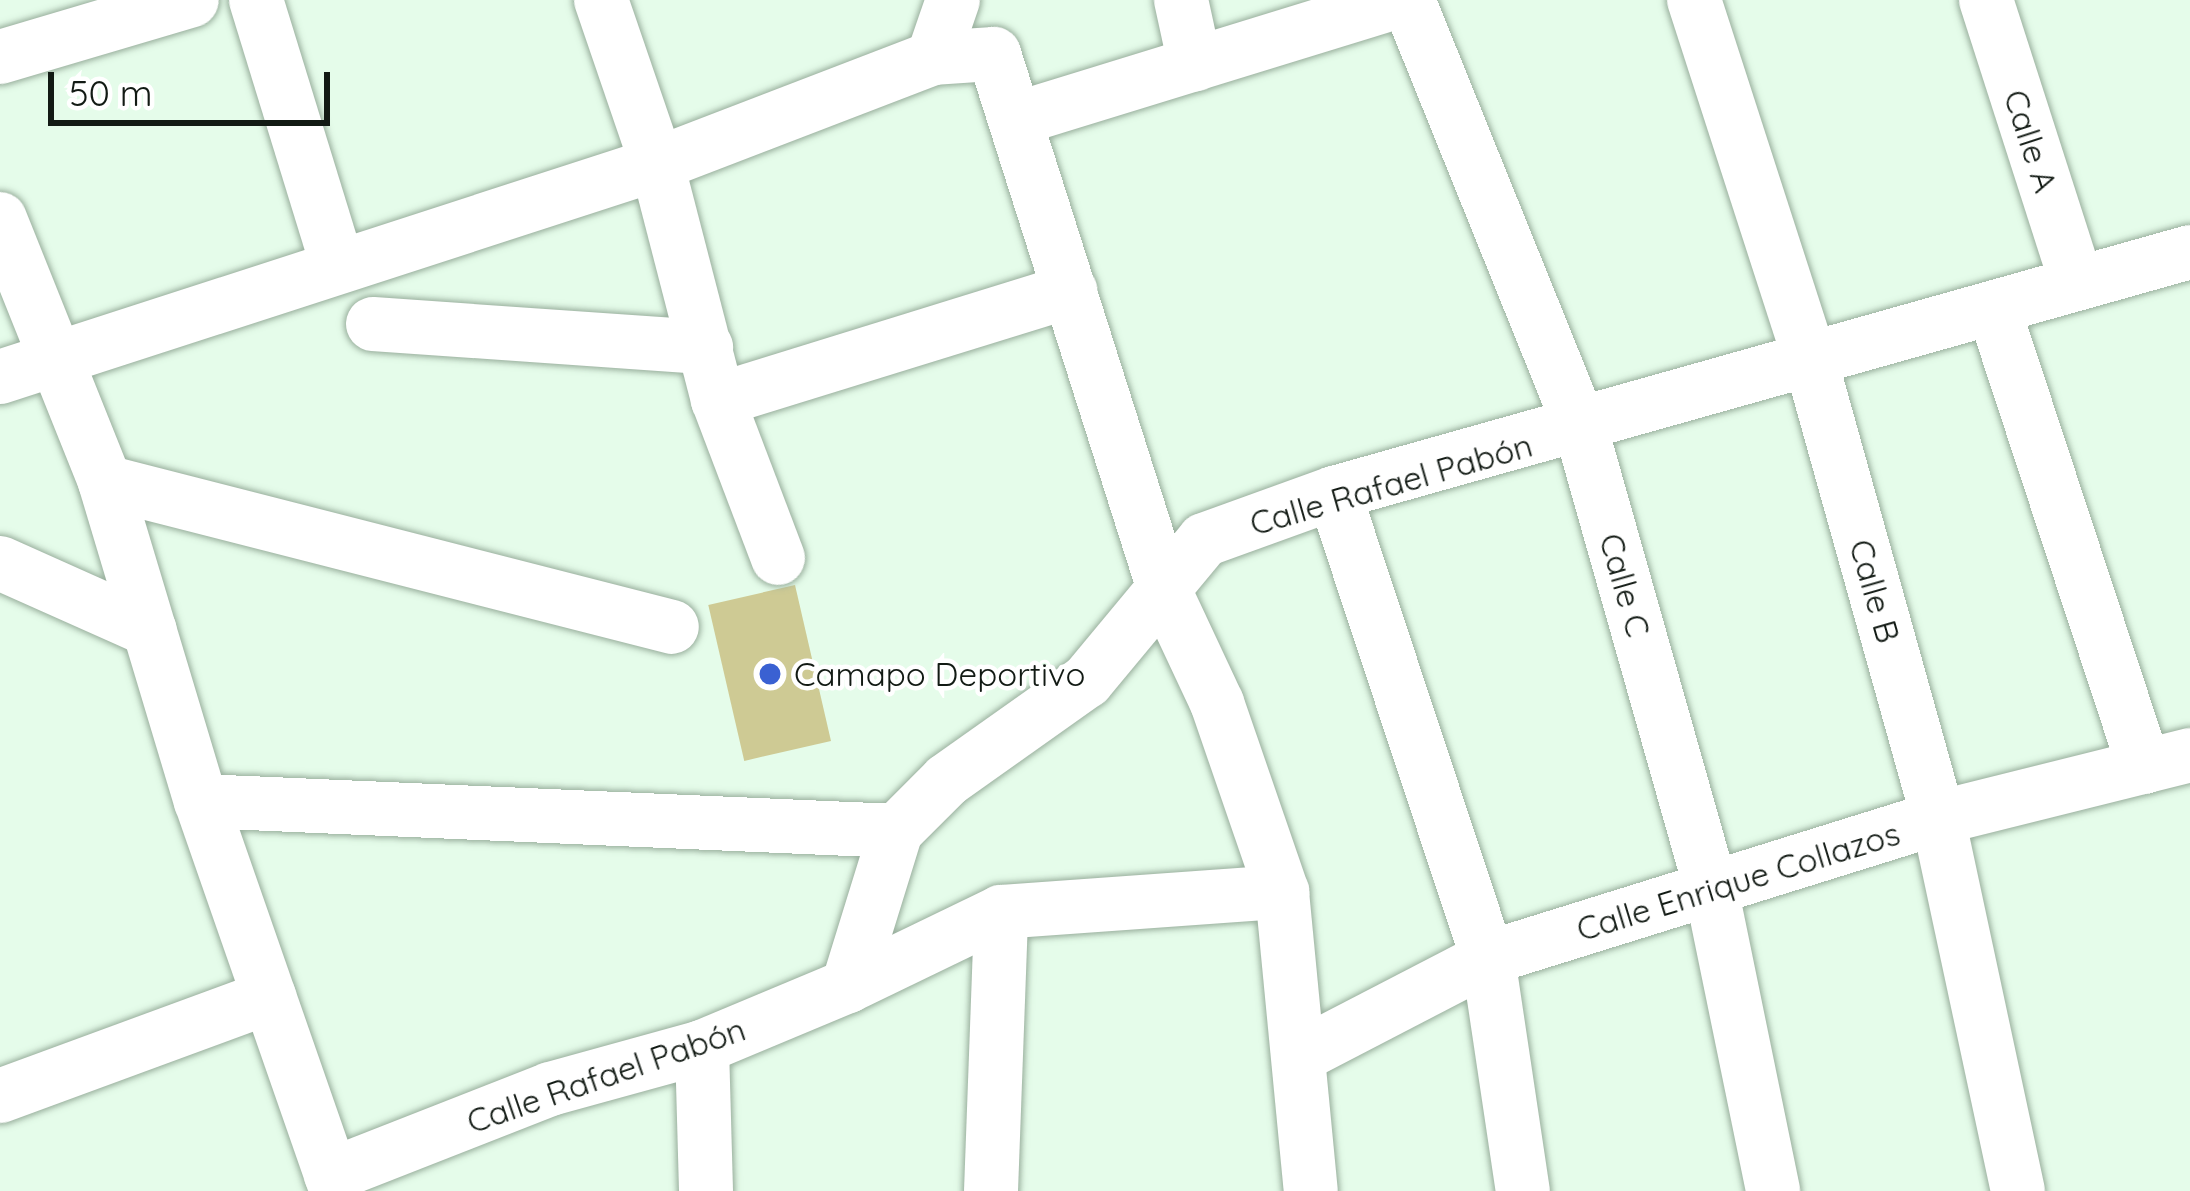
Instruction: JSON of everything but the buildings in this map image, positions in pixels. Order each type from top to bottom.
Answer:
[{"type":"street","points":[[0,57],[192,0]]},
{"type":"street","points":[[256,0],[338,267]]},
{"type":"street","points":[[601,0],[657,164],[718,400],[778,558]]},
{"type":"street","points":[[933,58],[953,0]]},
{"type":"street","points":[[1180,0],[1195,64]]},
{"type":"street","points":[[1016,119],[1405,0]]},
{"type":"street","name":"Calle C","points":[[1405,0],[1581,429],[1712,892],[1774,1191]]},
{"type":"street","name":"Calle B","points":[[1694,0],[1811,362],[1938,818],[2018,1191]]},
{"type":"street","name":"Calle A","points":[[1986,0],[2076,281]]},
{"type":"street","points":[[0,377],[657,164],[933,58],[994,54],[1165,592],[1217,703],[1282,892],[1303,1054],[1311,1191]]},
{"type":"street","points":[[0,219],[105,482],[201,801],[334,1183]]},
{"type":"street","name":"Calle Rafael Pabón","points":[[334,1183],[550,1089],[702,1047],[848,986],[896,831],[946,780],[1087,682],[1204,540],[1334,494],[1581,429],[2190,251]]},
{"type":"street","points":[[718,400],[1071,291]]},
{"type":"street","points":[[1994,310],[2177,766]]},
{"type":"street","points":[[373,324],[706,347]]},
{"type":"street","points":[[105,482],[672,627]]},
{"type":"street","points":[[1334,494],[1488,958],[1523,1191]]},
{"type":"street","points":[[0,563],[150,630]]},
{"type":"street","name":"Calle Enrique Collazos","points":[[1303,1054],[1488,958],[1938,818],[2177,766]]},
{"type":"street","points":[[201,801],[896,831]]},
{"type":"street","points":[[848,986],[1001,912],[1282,892]]},
{"type":"street","points":[[991,1191],[1001,912]]},
{"type":"street","points":[[0,1096],[269,997]]},
{"type":"street","points":[[702,1047],[706,1191]]},
{"type":"shaded area","name":"Camapo Deportivo","points":[[795,585],[831,741],[744,761],[708,605]]},
{"type":"place","name":"Camapo Deportivo","points":[[770,674]]}]
